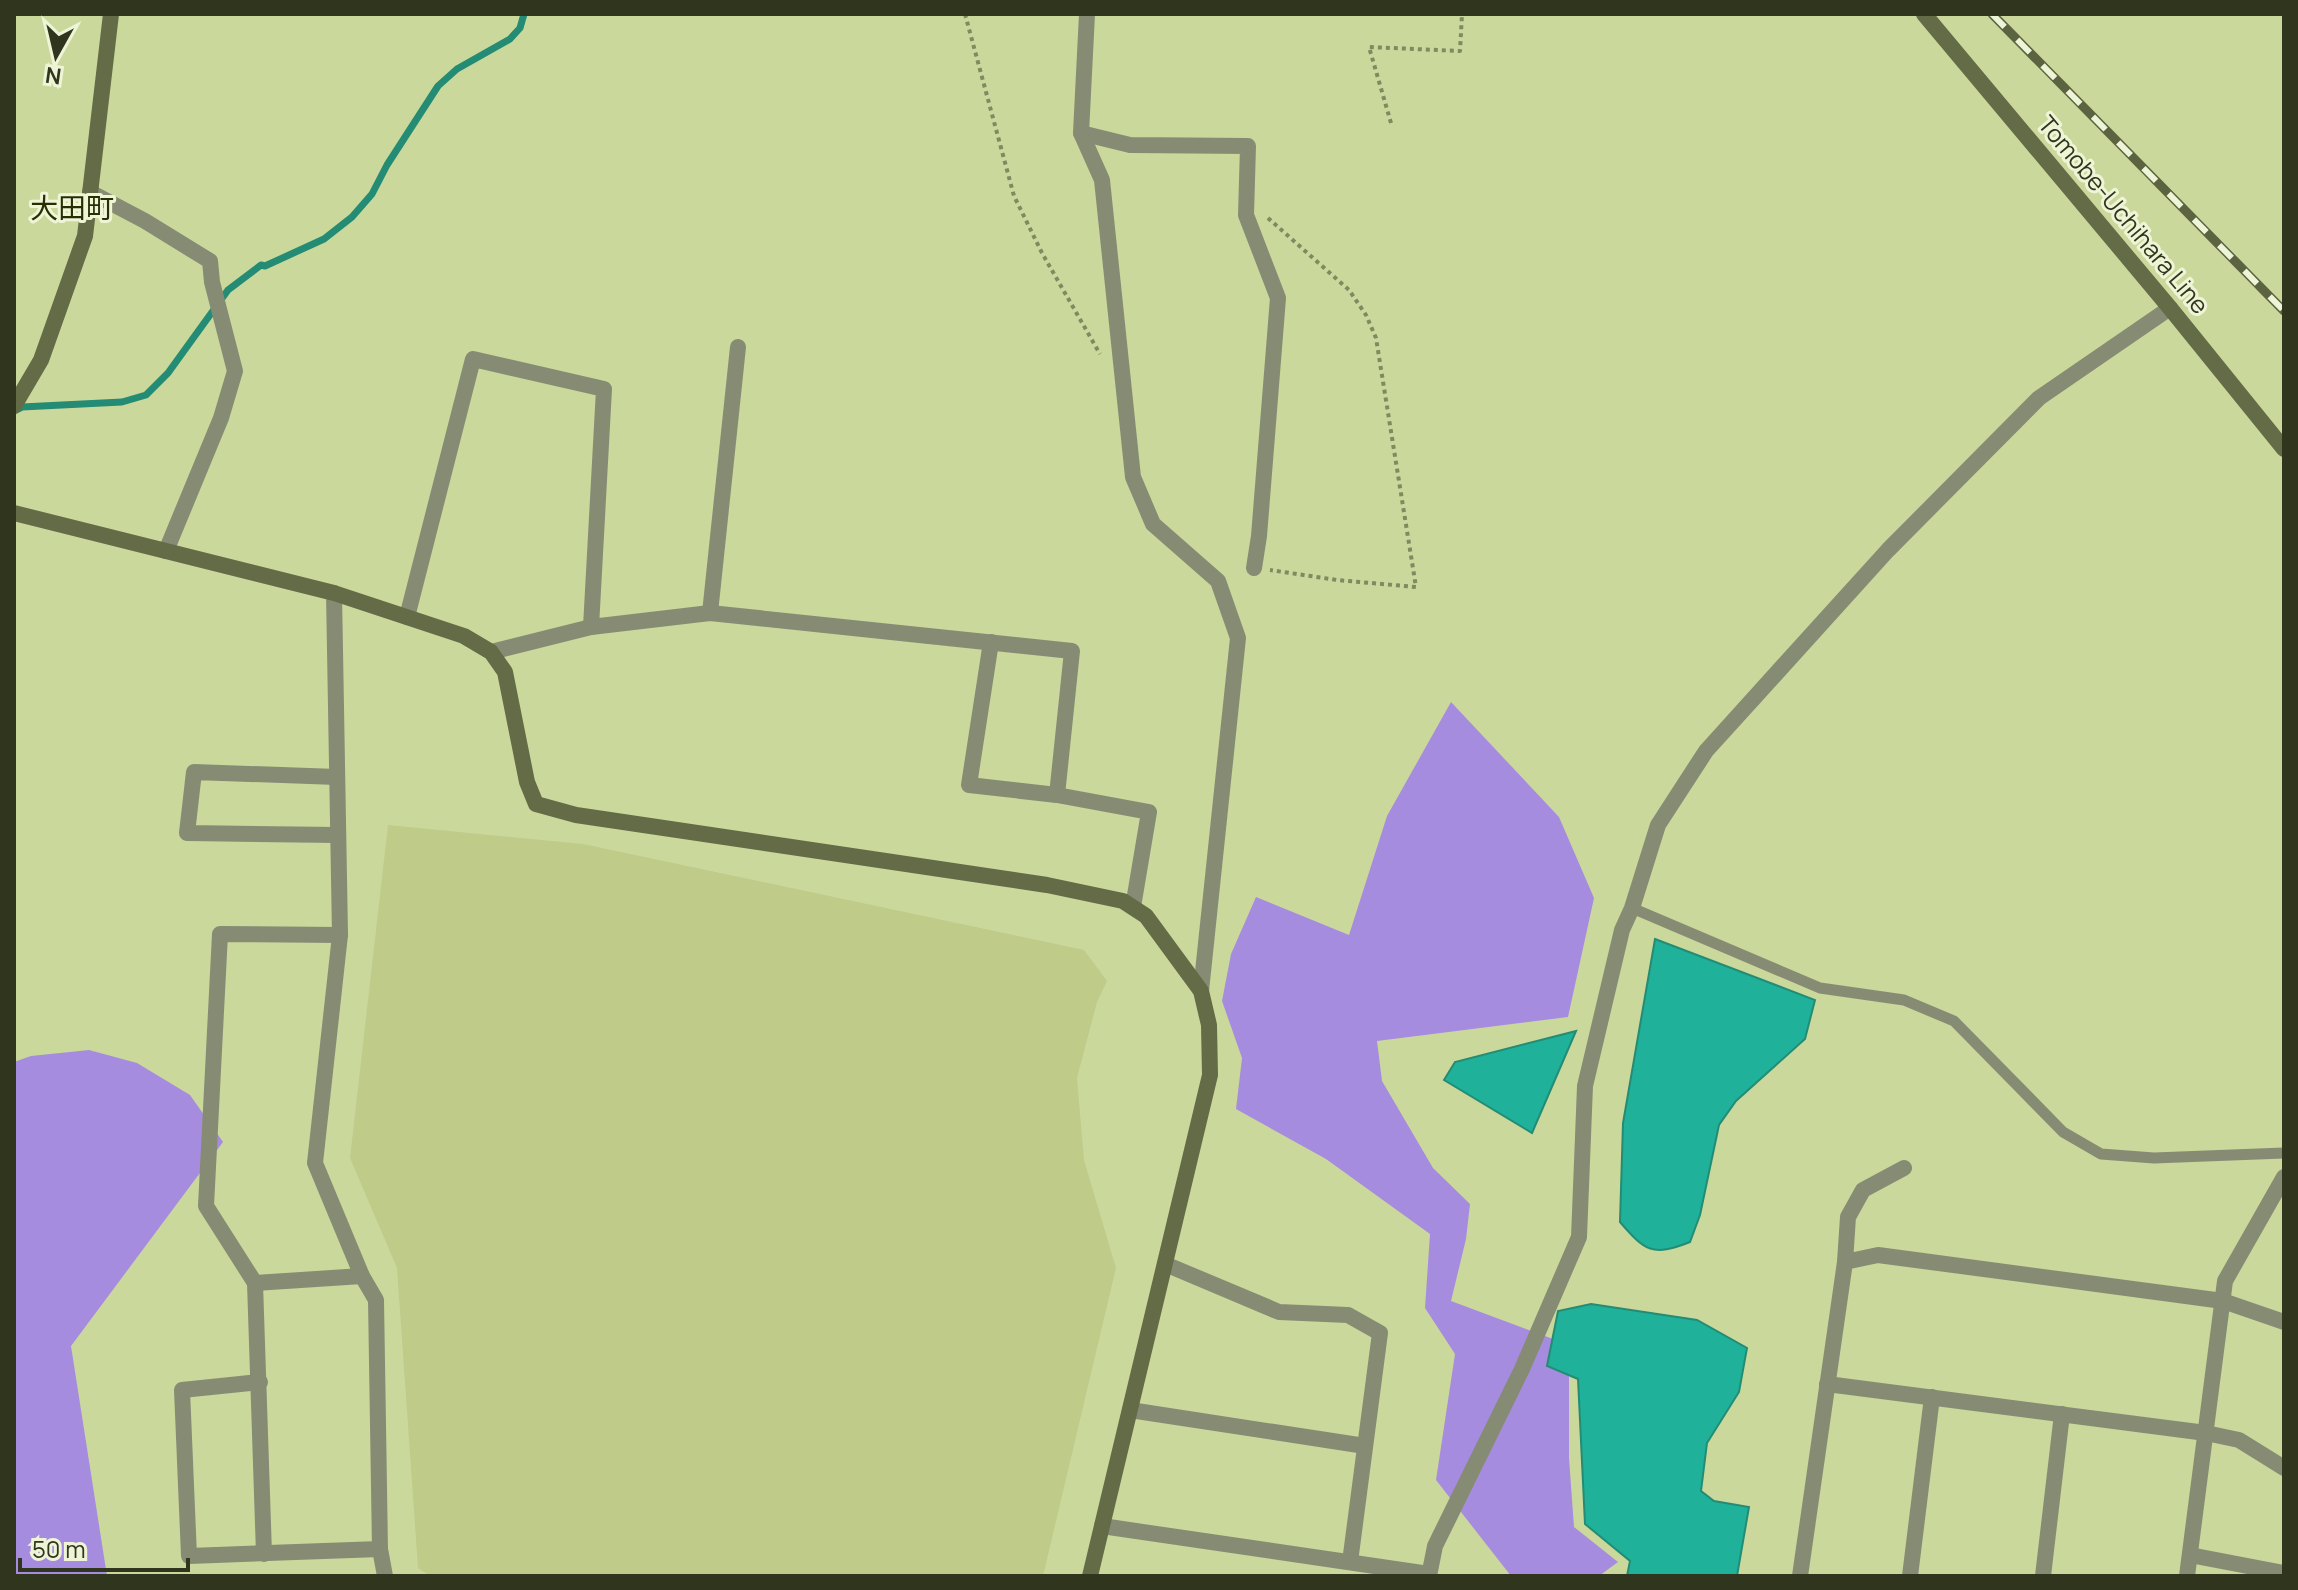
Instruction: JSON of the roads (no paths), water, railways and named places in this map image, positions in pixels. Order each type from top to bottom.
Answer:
[{"type":"street","points":[[14,406],[41,360],[85,236],[111,14]]},
{"type":"street","points":[[1087,14],[1081,133],[1102,180],[1133,477],[1153,524],[1218,581],[1238,638],[1201,991],[1209,1025],[1210,1075],[1090,1576]]},
{"type":"street","name":"Tomobe-Uchihara Line","points":[[1924,14],[2284,449]]},
{"type":"street","points":[[1081,133],[1130,145],[1248,146],[1246,215],[1278,298],[1254,568]]},
{"type":"street","points":[[90,192],[210,261],[212,282],[235,371],[221,418],[166,551]]},
{"type":"street","points":[[1102,1526],[1429,1575],[1435,1546],[1522,1369],[1579,1237],[1585,1086],[1622,930],[1658,825],[1706,751],[1888,550],[2039,398],[2170,308]]},
{"type":"street","points":[[710,613],[738,347]]},
{"type":"street","points":[[407,617],[473,359],[604,389],[591,627]]},
{"type":"street","points":[[14,513],[334,593],[464,636],[491,652],[505,672],[527,782],[536,804],[576,815],[1047,885],[1123,901],[1146,916],[1201,991]]},
{"type":"street","points":[[334,593],[340,935],[315,1163],[362,1276],[376,1300],[380,1549],[385,1576]]},
{"type":"street","points":[[491,652],[591,627],[710,613],[1072,651],[1057,795]]},
{"type":"street","points":[[991,642],[969,785],[1057,795],[1149,812],[1133,907]]},
{"type":"street","points":[[337,777],[194,772],[187,833],[338,835]]},
{"type":"street","points":[[264,1554],[255,1283],[206,1206],[220,934],[340,935]]},
{"type":"street","points":[[1800,1576],[1845,1262],[1848,1217],[1863,1190],[1904,1168]]},
{"type":"street","points":[[2187,1576],[2225,1281],[2284,1177]]},
{"type":"street","points":[[1845,1262],[1878,1255],[2223,1301],[2284,1322]]},
{"type":"street","points":[[1165,1264],[1279,1312],[1348,1315],[1380,1333],[1350,1562]]},
{"type":"street","points":[[255,1283],[362,1276]]},
{"type":"street","points":[[260,1382],[182,1390],[189,1556],[380,1549]]},
{"type":"street","points":[[1827,1384],[2206,1433],[2239,1440],[2284,1468]]},
{"type":"street","points":[[1910,1576],[1932,1397]]},
{"type":"street","points":[[1130,1410],[1365,1446]]},
{"type":"street","points":[[2043,1576],[2062,1414]]},
{"type":"street","points":[[2190,1555],[2284,1573]]},
{"type":"lane","points":[[1632,908],[1820,988],[1904,1000],[1954,1021],[2063,1132],[2101,1154],[2154,1158],[2284,1153]]},
{"type":"water","points":[[1655,939],[1815,1000],[1805,1039],[1736,1101],[1719,1125],[1700,1215],[1690,1242],[1658,1250],[1643,1245],[1620,1222],[1623,1123]]},
{"type":"water","points":[[1576,1031],[1532,1133],[1444,1080],[1455,1062]]},
{"type":"water","points":[[1591,1304],[1697,1320],[1747,1348],[1739,1392],[1707,1443],[1701,1491],[1714,1501],[1749,1507],[1737,1576],[1627,1576],[1630,1561],[1585,1524],[1578,1379],[1547,1366],[1558,1311]]},
{"type":"waterway","points":[[16,410],[22,407],[122,402],[146,395],[168,373],[228,290],[261,265],[265,266],[324,239],[352,217],[372,194],[438,86],[457,69],[510,39],[520,28],[524,14]]},
{"type":"railway","points":[[1992,14],[2284,311]]},
{"type":"district","name":"大田町","points":[[72,208]]}]
